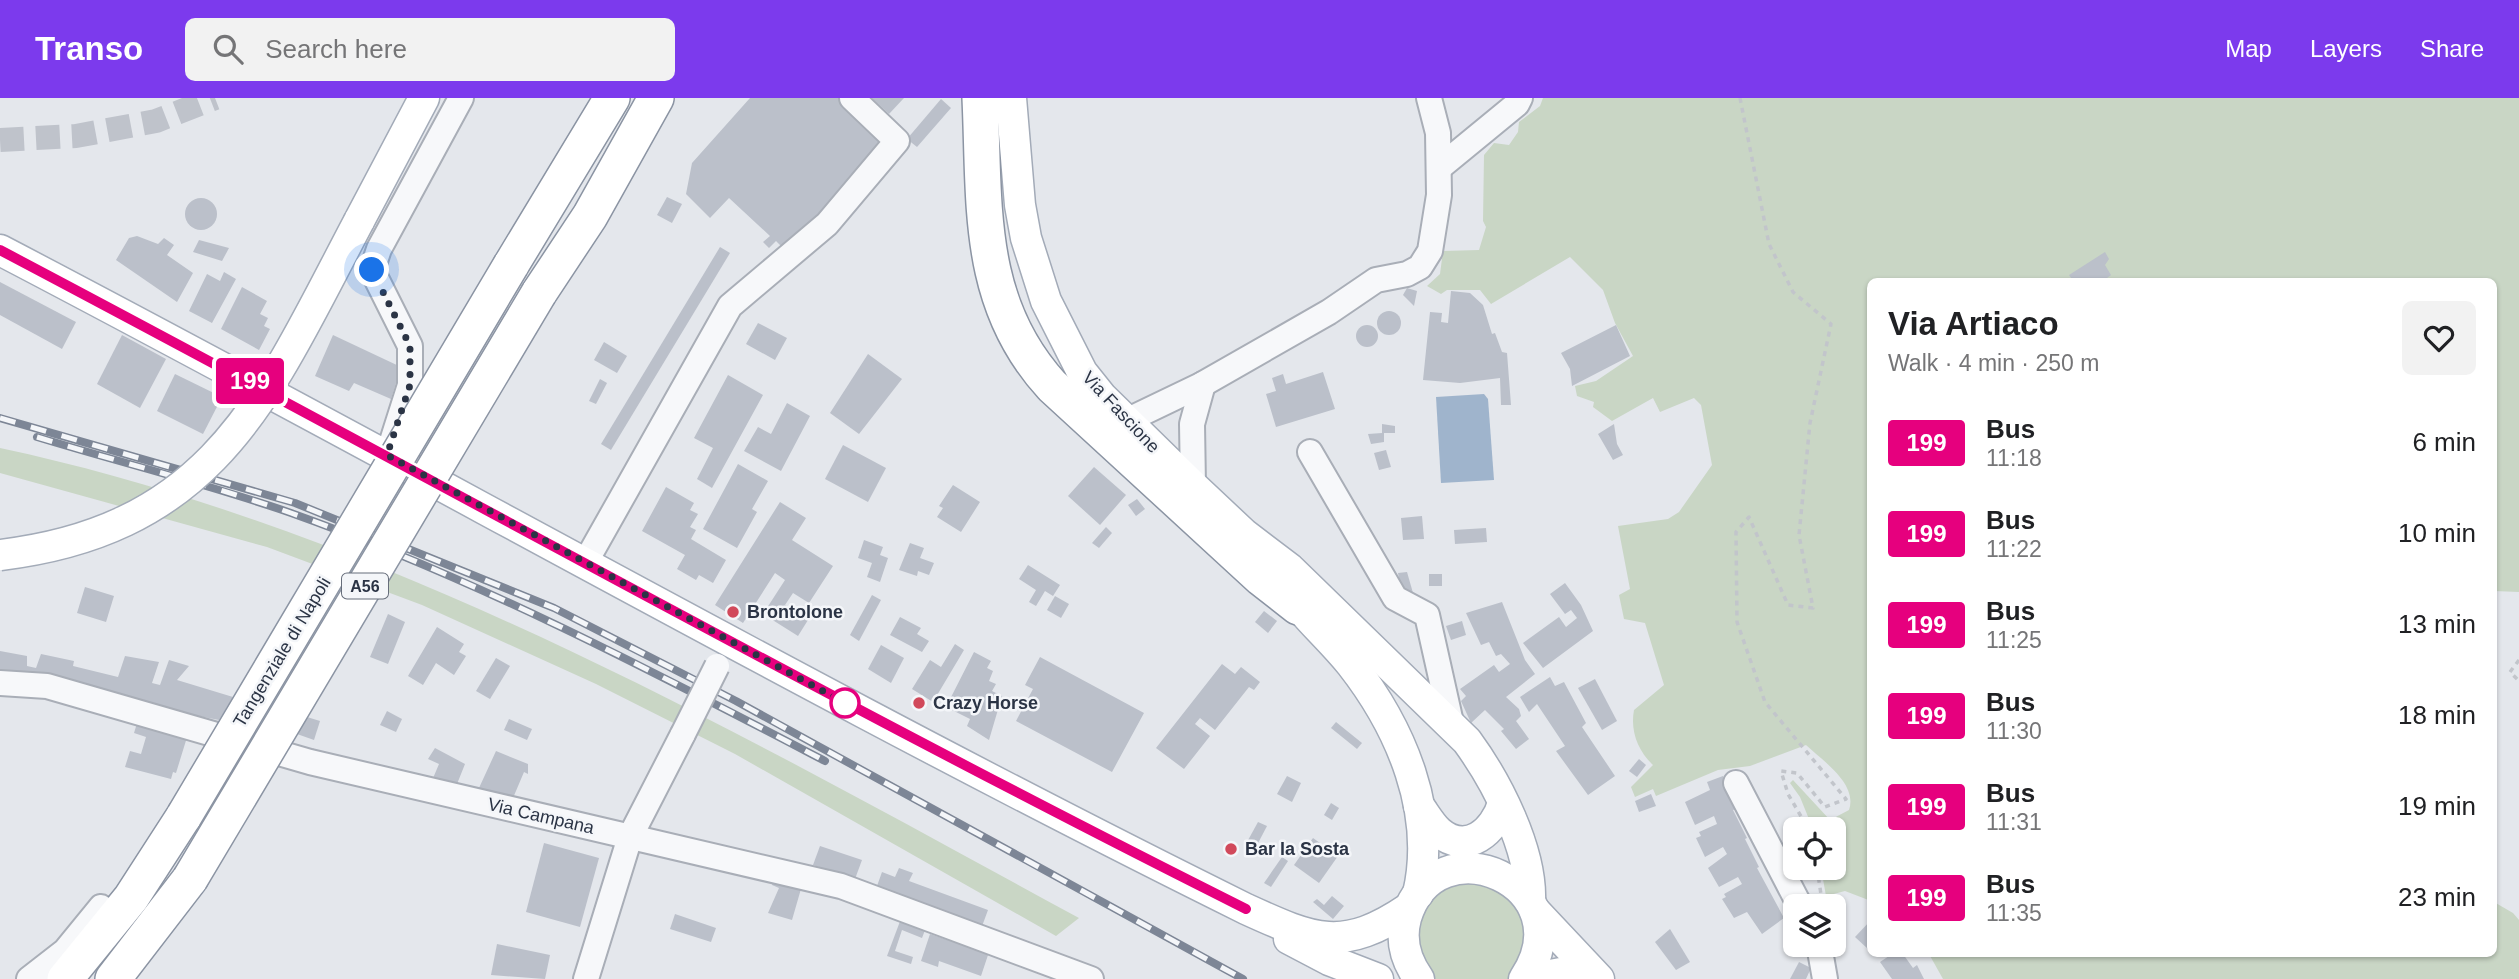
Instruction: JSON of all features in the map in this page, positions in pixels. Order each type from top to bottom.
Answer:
[{"type":"highway","name":"Tangenziale di Napoli","points":[[65,979],[131,898],[184,816],[612,98]]},
{"type":"highway","name":"Tangenziale di Napoli","points":[[119,974],[190,879],[539,293],[590,216],[656,98]]},
{"type":"highway","points":[[980,98],[986,243],[997,289],[1021,343],[1052,386],[1235,554],[1298,607]]},
{"type":"main road","points":[[0,555],[57,547],[107,530],[157,503],[209,463],[254,411],[275,378],[424,98]]},
{"type":"main road","name":"Via Fascione","points":[[1011,98],[1020,205],[1035,271],[1063,339],[1082,372],[1126,421],[1244,534],[1290,569],[1452,727],[1484,764],[1503,803],[1528,871],[1539,940],[1537,955],[1526,979]]},
{"type":"main road","points":[[0,250],[585,563],[724,654],[947,758],[1246,909],[1306,932],[1340,939],[1376,929],[1444,873],[1476,867],[1507,877],[1599,979]]},
{"type":"main road","name":"Via Fascione","points":[[1244,534],[1298,607],[1365,682],[1408,762],[1419,806],[1423,856],[1403,939],[1411,969],[1419,979]]},
{"type":"main road","points":[[1408,762],[1413,743],[1423,730],[1452,727]]},
{"type":"main road","points":[[1419,806],[1436,830],[1458,842],[1483,836],[1493,827],[1503,803]]},
{"type":"main road","points":[[1246,909],[1304,948],[1378,979]]},
{"type":"main road","points":[[1304,948],[1311,958],[1344,979]]},
{"type":"main road","points":[[1526,979],[1561,972],[1583,979]]},
{"type":"street","points":[[387,455],[410,385],[410,346],[372,270],[379,248],[461,98]]},
{"type":"street","points":[[585,563],[730,306],[827,224],[897,141],[852,98]]},
{"type":"street","points":[[1126,421],[1203,384],[1329,312],[1376,279],[1407,274],[1420,267],[1430,251],[1439,195],[1438,133],[1429,98]]},
{"type":"street","points":[[1438,168],[1517,104],[1520,98]]},
{"type":"street","points":[[1193,486],[1192,425],[1203,384]]},
{"type":"street","points":[[1310,452],[1395,598],[1427,615],[1452,727]]},
{"type":"street","points":[[586,979],[630,836],[724,654]]},
{"type":"street","name":"Via Campana","points":[[0,682],[47,686],[310,762],[841,886],[1079,977]]},
{"type":"street","points":[[1736,783],[1794,894]]},
{"type":"street","points":[[29,979],[65,951],[129,874],[184,816]]},
{"type":"street","points":[[1821,957],[1825,979]]},
{"type":"path","points":[[1740,98],[1769,244],[1793,292],[1830,324],[1810,424],[1799,535],[1813,608],[1788,605],[1749,517],[1736,532],[1737,622],[1765,702],[1846,799],[1825,807],[1797,773],[1781,771],[1788,794],[1801,817]]},
{"type":"path","points":[[2519,660],[2510,673],[2519,681]]},
{"type":"green space","points":[[1543,98],[2519,98],[2519,592],[2497,591],[2497,278],[1867,278],[1867,899],[1845,891],[1826,894],[1823,880],[1846,880],[1846,817],[1836,817],[1849,810],[1850,800],[1844,782],[1806,745],[1750,766],[1718,770],[1656,796],[1653,789],[1635,797],[1631,787],[1653,765],[1636,740],[1634,710],[1664,685],[1645,623],[1624,619],[1619,595],[1630,589],[1618,526],[1668,519],[1679,512],[1712,465],[1701,405],[1694,398],[1660,412],[1653,398],[1612,421],[1593,407],[1594,402],[1577,396],[1575,386],[1596,381],[1633,356],[1615,323],[1603,290],[1570,257],[1491,304],[1480,290],[1447,290],[1441,294],[1427,286],[1440,274],[1443,251],[1479,250],[1486,227],[1483,221],[1484,155],[1494,143],[1509,145],[1518,132],[1519,122],[1540,106]]},
{"type":"green space","points":[[0,448],[143,484],[283,530],[421,584],[556,644],[688,709],[820,777],[1079,918],[1056,936],[735,754],[596,684],[422,605],[267,547],[0,473]]},
{"type":"green space","points":[[1793,780],[1827,817],[1808,817],[1800,797],[1790,783]]},
{"type":"green space","points":[[1470,877],[1519,902],[1526,942],[1521,960],[1508,979],[1435,979],[1421,959],[1417,948],[1417,924],[1427,901],[1438,889]]},
{"type":"green space","points":[[2497,904],[2519,920],[2519,979],[1943,979],[1931,957],[2497,957]]},
{"type":"water","points":[[1484,394],[1488,399],[1494,480],[1441,483],[1436,397]]},
{"type":"building","points":[[750,98],[839,98],[881,135],[879,155],[785,250],[776,241],[769,248],[763,242],[770,236],[729,198],[710,218],[686,194],[692,163]]},
{"type":"building","points":[[872,98],[904,98],[889,114]]},
{"type":"building","points":[[941,99],[951,108],[917,147],[907,139]]},
{"type":"building","points":[[667,197],[682,204],[672,223],[657,215]]},
{"type":"building","points":[[201,198],[213,202],[217,214],[213,226],[201,230],[189,226],[185,214],[189,202]]},
{"type":"building","points":[[137,236],[158,244],[164,238],[174,245],[167,255],[193,273],[177,302],[116,260],[129,238]]},
{"type":"building","points":[[199,240],[229,248],[222,261],[193,252]]},
{"type":"building","points":[[720,247],[730,253],[611,450],[601,444]]},
{"type":"building","points":[[2105,252],[2109,259],[2105,265],[2111,275],[2107,278],[2071,278],[2069,275]]},
{"type":"building","points":[[224,272],[236,279],[212,323],[189,311],[207,274],[220,281]]},
{"type":"building","points":[[0,282],[76,322],[62,349],[0,315]]},
{"type":"building","points":[[242,287],[267,301],[260,314],[268,318],[264,326],[270,329],[259,350],[221,329]]},
{"type":"building","points":[[1407,288],[1417,291],[1414,306],[1403,295]]},
{"type":"building","points":[[1451,291],[1470,293],[1483,305],[1492,334],[1495,333],[1502,352],[1507,353],[1511,405],[1501,405],[1500,378],[1460,383],[1423,380],[1430,312],[1442,313],[1441,322],[1448,323]]},
{"type":"building","points":[[1389,311],[1400,318],[1401,323],[1394,334],[1389,335],[1378,328],[1377,323],[1384,312]]},
{"type":"building","points":[[758,323],[787,338],[775,360],[746,344]]},
{"type":"building","points":[[1367,325],[1375,328],[1378,336],[1375,344],[1367,347],[1359,344],[1356,336],[1359,328]]},
{"type":"building","points":[[1616,325],[1630,356],[1572,386],[1570,369],[1561,353]]},
{"type":"building","points":[[122,335],[166,359],[140,408],[97,384]]},
{"type":"building","points":[[333,335],[401,367],[391,399],[354,383],[349,391],[315,376]]},
{"type":"building","points":[[604,342],[627,356],[617,373],[594,360]]},
{"type":"building","points":[[868,354],[902,379],[859,434],[830,413]]},
{"type":"building","points":[[1323,372],[1335,409],[1276,427],[1266,394],[1276,391],[1272,378],[1283,374],[1286,384]]},
{"type":"building","points":[[175,374],[222,397],[203,434],[157,411]]},
{"type":"building","points":[[728,375],[763,395],[712,488],[697,479],[713,448],[694,438]]},
{"type":"building","points":[[600,379],[607,383],[596,404],[589,401]]},
{"type":"building","points":[[787,403],[810,416],[781,471],[744,451],[758,427],[771,434]]},
{"type":"building","points":[[1382,424],[1395,426],[1395,433],[1384,433],[1384,442],[1371,444],[1368,434],[1382,433]]},
{"type":"building","points":[[1614,424],[1617,444],[1623,455],[1613,460],[1598,434]]},
{"type":"building","points":[[843,445],[886,468],[868,502],[825,479]]},
{"type":"building","points":[[1386,450],[1391,467],[1379,470],[1374,453]]},
{"type":"building","points":[[738,464],[768,481],[752,509],[757,512],[737,548],[703,529]]},
{"type":"building","points":[[1094,467],[1126,495],[1100,525],[1068,496]]},
{"type":"building","points":[[953,485],[980,502],[961,532],[937,517],[943,508],[939,506]]},
{"type":"building","points":[[666,487],[694,503],[690,510],[698,514],[690,527],[696,530],[691,539],[726,560],[713,583],[699,575],[696,580],[677,569],[685,555],[642,531]]},
{"type":"building","points":[[1137,499],[1145,509],[1136,516],[1128,505]]},
{"type":"building","points":[[780,502],[806,518],[792,540],[833,566],[809,603],[793,593],[785,605],[808,620],[798,636],[763,614],[785,580],[775,573],[743,623],[715,605]]},
{"type":"building","points":[[1422,516],[1424,539],[1403,540],[1401,518]]},
{"type":"building","points":[[1106,527],[1112,533],[1099,548],[1092,543]]},
{"type":"building","points":[[1486,528],[1487,542],[1455,544],[1454,530]]},
{"type":"building","points":[[864,540],[883,547],[880,555],[888,558],[880,582],[867,577],[872,563],[858,558]]},
{"type":"building","points":[[910,543],[924,548],[920,558],[934,563],[929,575],[918,571],[917,576],[899,570]]},
{"type":"building","points":[[1028,565],[1060,585],[1053,596],[1045,591],[1036,606],[1029,602],[1036,590],[1019,579]]},
{"type":"building","points":[[1407,572],[1413,593],[1402,596],[1398,573]]},
{"type":"building","points":[[1429,574],[1442,574],[1442,586],[1429,586]]},
{"type":"building","points":[[1565,583],[1581,605],[1593,631],[1543,668],[1523,643],[1559,617],[1566,627],[1577,618],[1571,610],[1565,614],[1550,594]]},
{"type":"building","points":[[85,587],[114,596],[106,622],[77,613]]},
{"type":"building","points":[[872,595],[881,600],[859,641],[850,635]]},
{"type":"building","points":[[1055,596],[1069,604],[1061,618],[1047,610]]},
{"type":"building","points":[[1502,602],[1525,660],[1535,674],[1506,697],[1519,709],[1521,716],[1516,721],[1529,739],[1516,749],[1501,731],[1504,729],[1485,710],[1471,723],[1461,701],[1466,696],[1460,689],[1494,665],[1499,672],[1510,664],[1501,654],[1496,656],[1489,642],[1481,645],[1466,613]]},
{"type":"building","points":[[1264,611],[1277,621],[1268,633],[1255,622]]},
{"type":"building","points":[[388,614],[405,622],[388,664],[370,657]]},
{"type":"building","points":[[900,617],[921,628],[917,634],[929,641],[922,652],[890,635]]},
{"type":"building","points":[[1462,621],[1466,635],[1451,640],[1446,626]]},
{"type":"building","points":[[437,627],[464,644],[459,652],[466,656],[454,675],[436,663],[423,685],[408,676]]},
{"type":"building","points":[[955,644],[964,650],[933,702],[912,689],[930,660],[941,667]]},
{"type":"building","points":[[881,645],[904,658],[891,683],[868,669]]},
{"type":"building","points":[[0,651],[27,656],[27,666],[36,668],[41,654],[74,661],[73,666],[118,677],[125,656],[159,662],[152,683],[160,685],[169,660],[189,666],[177,680],[233,697],[219,720],[167,710],[114,692],[0,673]]},
{"type":"building","points":[[974,652],[991,661],[987,668],[993,671],[989,681],[996,684],[992,691],[1002,696],[989,740],[967,726],[970,719],[946,707]]},
{"type":"building","points":[[1040,657],[1144,713],[1112,772],[1016,721],[1033,689],[1025,685]]},
{"type":"building","points":[[496,658],[510,666],[490,699],[476,691]]},
{"type":"building","points":[[1222,664],[1235,674],[1241,667],[1260,682],[1254,690],[1249,687],[1215,730],[1200,718],[1195,724],[1210,736],[1184,769],[1156,748]]},
{"type":"building","points":[[1550,677],[1555,686],[1564,682],[1586,723],[1582,727],[1615,776],[1588,795],[1556,751],[1565,746],[1537,704],[1529,712],[1520,697]]},
{"type":"building","points":[[1595,679],[1617,721],[1602,730],[1578,688]]},
{"type":"building","points":[[387,711],[402,719],[396,732],[380,725]]},
{"type":"building","points":[[307,717],[320,721],[314,740],[297,734]]},
{"type":"building","points":[[509,719],[532,729],[527,740],[504,730]]},
{"type":"building","points":[[138,720],[188,734],[176,773],[173,772],[171,779],[125,767],[130,751],[141,754],[146,737],[134,733]]},
{"type":"building","points":[[1336,722],[1362,743],[1357,749],[1331,728]]},
{"type":"building","points":[[435,748],[465,764],[455,789],[431,783],[439,764],[428,759]]},
{"type":"building","points":[[496,751],[528,764],[528,774],[524,772],[513,798],[479,788]]},
{"type":"building","points":[[1639,759],[1646,765],[1637,777],[1629,771]]},
{"type":"building","points":[[1287,776],[1301,783],[1292,802],[1277,794]]},
{"type":"building","points":[[1723,776],[1736,809],[1733,810],[1759,867],[1757,868],[1783,916],[1762,934],[1747,912],[1734,918],[1722,899],[1726,897],[1724,894],[1742,884],[1738,877],[1719,887],[1708,868],[1727,854],[1723,847],[1705,857],[1696,838],[1701,836],[1699,832],[1717,824],[1714,816],[1695,825],[1685,802],[1710,790],[1707,782]]},
{"type":"building","points":[[1651,794],[1656,806],[1639,812],[1635,801]]},
{"type":"building","points":[[1331,803],[1339,808],[1332,820],[1324,815]]},
{"type":"building","points":[[1258,822],[1267,826],[1256,847],[1247,842]]},
{"type":"building","points":[[1313,838],[1338,856],[1319,883],[1294,865]]},
{"type":"building","points":[[544,843],[599,858],[580,927],[526,912]]},
{"type":"building","points":[[820,846],[862,860],[855,879],[813,865]]},
{"type":"building","points":[[1282,857],[1288,861],[1271,887],[1264,883]]},
{"type":"building","points":[[899,868],[913,873],[909,881],[988,910],[981,929],[960,921],[962,917],[877,886],[882,872],[895,877]]},
{"type":"building","points":[[775,874],[803,882],[792,920],[768,913],[779,888],[772,885]]},
{"type":"building","points":[[1332,896],[1344,906],[1333,919],[1313,902],[1317,899],[1324,905]]},
{"type":"building","points":[[675,914],[716,928],[711,942],[670,929]]},
{"type":"building","points":[[902,916],[927,925],[922,938],[902,930],[895,951],[913,957],[911,964],[887,956]]},
{"type":"building","points":[[1867,924],[1867,948],[1855,937]]},
{"type":"building","points":[[1670,929],[1690,962],[1676,970],[1655,942]]},
{"type":"building","points":[[930,934],[971,948],[972,943],[990,949],[981,976],[939,961],[938,967],[921,961]]},
{"type":"building","points":[[497,944],[550,955],[545,979],[491,975]]},
{"type":"building","points":[[1888,957],[1905,957],[1913,968],[1917,965],[1924,979],[1892,979],[1880,962]]},
{"type":"building","points":[[1799,962],[1811,968],[1806,979],[1790,979]]},
{"type":"tunnel","points":[[0,140],[76,136],[156,121],[215,98]]},
{"type":"railway","points":[[0,418],[295,503],[554,608],[736,701],[1243,979]]},
{"type":"railway","points":[[37,437],[260,502],[360,539],[496,596],[825,761]]},
{"type":"bus line","name":"199","points":[[0,250],[222,366],[947,758],[1246,909]]},
{"type":"place","name":"Brontolone","points":[[733,612]]},
{"type":"place","name":"Crazy Horse","points":[[919,703]]},
{"type":"place","name":"Bar la Sosta","points":[[1231,849]]},
{"type":"route","points":[[372,270],[410,346],[410,385],[387,455],[845,703]]}]
